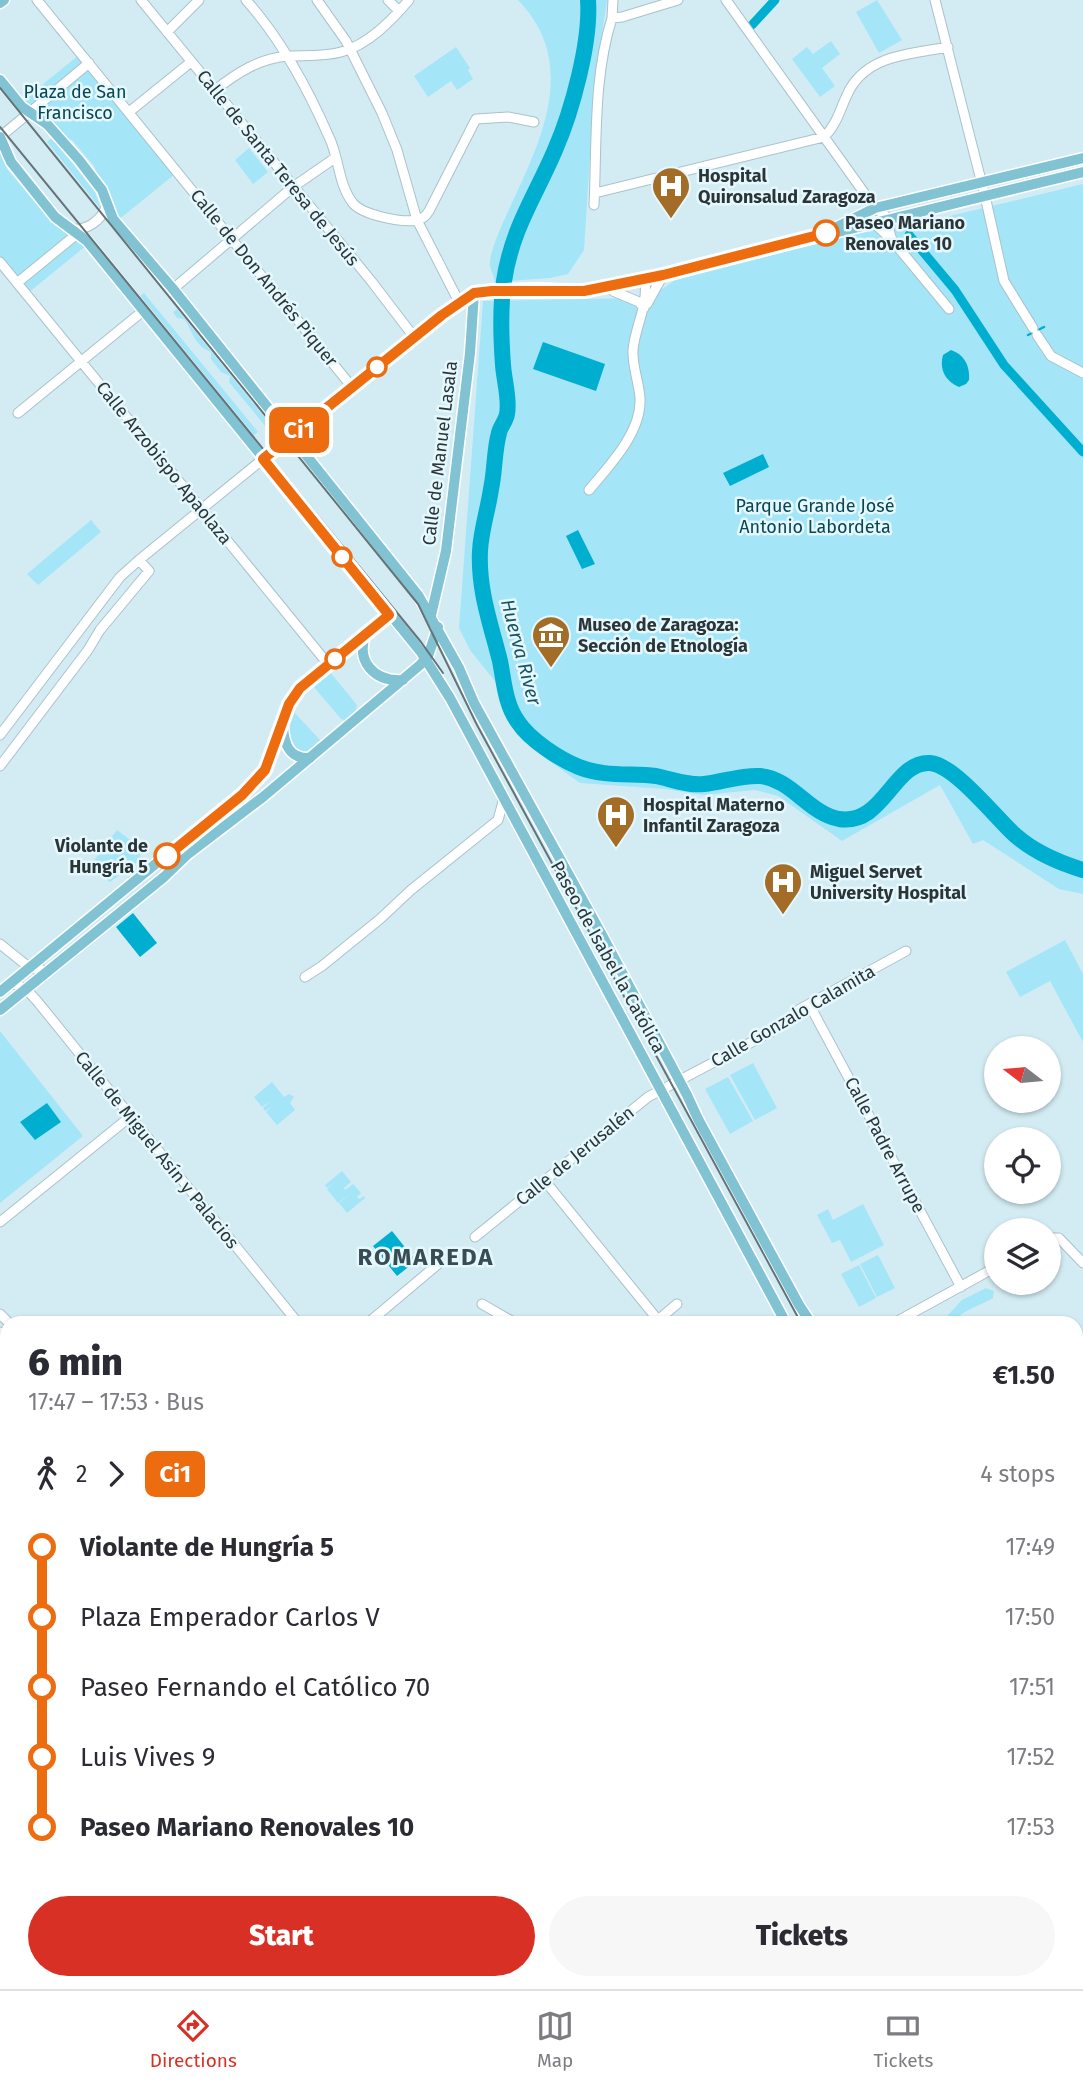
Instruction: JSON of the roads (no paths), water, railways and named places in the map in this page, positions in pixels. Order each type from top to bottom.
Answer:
[{"type":"main road","name":"Paseo de Isabel la Católica","points":[[0,80],[16,101],[47,124],[79,160],[102,190],[113,219],[173,289],[431,615],[474,703],[597,925],[730,1179],[806,1316]]},
{"type":"main road","name":"Paseo de Isabel la Católica","points":[[0,137],[11,162],[57,220],[89,245],[426,660],[450,698],[625,1028],[661,1089],[782,1316]]},
{"type":"main road","points":[[822,236],[875,208],[1083,158]]},
{"type":"main road","points":[[584,291],[643,280],[1083,172]]},
{"type":"main road","points":[[263,459],[414,337],[474,293],[613,291],[643,280]]},
{"type":"main road","name":"Calle de Manuel Lasala","points":[[431,615],[446,551],[470,353],[474,293]]},
{"type":"main road","points":[[236,817],[259,785],[295,694],[389,615]]},
{"type":"main road","points":[[0,1010],[426,660],[438,628]]},
{"type":"main road","points":[[366,633],[362,650],[369,667],[381,678],[403,680]]},
{"type":"main road","points":[[282,724],[288,749],[297,757],[310,758]]},
{"type":"main road","points":[[0,992],[231,803],[265,770]]},
{"type":"street","name":"Calle de Don Andrés Piquer","points":[[37,0],[352,387]]},
{"type":"street","name":"Calle de Santa Teresa de Jesús","points":[[141,0],[414,337]]},
{"type":"street","points":[[167,32],[199,0]]},
{"type":"street","points":[[246,0],[287,56],[330,139],[348,195],[359,210],[372,215],[417,220],[425,217],[477,119],[508,117],[534,122]]},
{"type":"street","points":[[317,0],[350,48],[382,113],[397,150],[417,220],[459,302]]},
{"type":"street","points":[[388,0],[399,11]]},
{"type":"street","points":[[215,90],[246,68],[265,61],[287,56],[327,54],[350,48],[381,29],[408,0]]},
{"type":"street","points":[[594,205],[599,90],[614,0]]},
{"type":"street","points":[[612,18],[622,18],[678,0]]},
{"type":"street","points":[[726,0],[875,208],[891,220],[889,230],[892,240]]},
{"type":"street","points":[[935,0],[1004,281],[1051,356],[1083,373]]},
{"type":"street","points":[[595,192],[824,137],[833,127],[850,89],[870,67],[889,58],[948,47]]},
{"type":"street","points":[[130,112],[191,62]]},
{"type":"street","points":[[0,137],[89,63]]},
{"type":"street","points":[[173,289],[293,187],[335,158]]},
{"type":"street","points":[[17,283],[73,231],[86,228],[103,214],[107,205]]},
{"type":"street","points":[[875,224],[892,240],[948,309]]},
{"type":"street","name":"Calle Arzobispo Apaolaza","points":[[0,262],[328,664]]},
{"type":"street","points":[[589,490],[620,450],[637,417],[640,402],[633,350],[644,308],[663,275]]},
{"type":"street","points":[[643,280],[644,308]]},
{"type":"street","points":[[613,291],[639,302],[644,308]]},
{"type":"street","points":[[18,413],[143,311]]},
{"type":"street","points":[[0,735],[107,594],[139,559],[263,459]]},
{"type":"street","points":[[0,766],[94,642],[100,630],[149,570],[139,559]]},
{"type":"street","points":[[304,977],[316,970],[498,820],[504,798]]},
{"type":"street","points":[[498,820],[517,825]]},
{"type":"street","points":[[0,944],[30,968],[47,971]]},
{"type":"street","name":"Calle Gonzalo Calamita","points":[[679,1080],[767,1034],[794,1018],[800,1009],[906,951]]},
{"type":"street","name":"Calle de Miguel Asín y Palacios","points":[[12,983],[26,989],[292,1316]]},
{"type":"street","name":"Calle Padre Arrupe","points":[[809,1004],[961,1286]]},
{"type":"street","name":"Calle de Jerusalén","points":[[475,1237],[648,1097],[679,1080]]},
{"type":"street","points":[[0,1222],[131,1116]]},
{"type":"street","points":[[545,1181],[655,1316]]},
{"type":"street","points":[[1061,1240],[1083,1263]]},
{"type":"street","points":[[377,1316],[437,1265]]},
{"type":"street","points":[[907,1316],[984,1274]]},
{"type":"street","points":[[482,1304],[503,1316]]},
{"type":"street","points":[[663,1316],[677,1304]]},
{"type":"water","points":[[543,342],[605,364],[596,391],[533,369]]},
{"type":"water","points":[[951,350],[963,358],[969,370],[969,380],[959,387],[947,378],[943,370],[943,355]]},
{"type":"water","points":[[763,454],[769,467],[730,486],[723,473]]},
{"type":"water","points":[[578,530],[595,564],[582,569],[566,536]]},
{"type":"water","points":[[133,913],[157,943],[140,957],[116,927]]},
{"type":"water","points":[[47,1103],[61,1122],[35,1140],[20,1122]]},
{"type":"water","points":[[392,1231],[416,1261],[397,1276],[373,1246]]},
{"type":"waterway","name":"Huerva River","points":[[588,0],[586,36],[574,96],[555,150],[518,229],[503,291],[502,344],[508,408],[497,440],[480,565],[486,607],[510,708],[523,729],[545,748],[571,764],[588,770],[656,776],[698,784],[746,777],[771,778],[791,789],[818,810],[839,819],[854,819],[867,813],[906,772],[917,765],[930,763],[940,766],[963,782],[1022,841],[1047,856],[1083,870]]},
{"type":"waterway","points":[[752,25],[775,0]]},
{"type":"waterway","points":[[909,235],[955,290],[1004,365],[1083,452]]},
{"type":"waterway","points":[[1028,335],[1044,327]]},
{"type":"tram line","points":[[0,88],[418,604],[477,725],[797,1316]]},
{"type":"tram line","points":[[0,127],[421,642],[443,673]]},
{"type":"place","name":"Hospital Quironsalud Zaragoza","points":[[671,220]]},
{"type":"place","name":"Paseo Mariano Renovales 10","points":[[826,233]]},
{"type":"place","name":"Museo de Zaragoza: Sección de Etnología","points":[[551,669]]},
{"type":"place","name":"Hospital Materno Infantil Zaragoza","points":[[616,849]]},
{"type":"place","name":"Violante de Hungría 5","points":[[167,856]]},
{"type":"place","name":"Miguel Servet University Hospital","points":[[783,916]]},
{"type":"district","name":"ROMAREDA","points":[[426,1257]]},
{"type":"park label","name":"Plaza de San Francisco","points":[[75,102]]},
{"type":"park label","name":"Parque Grande José Antonio Labordeta","points":[[815,516]]}]
